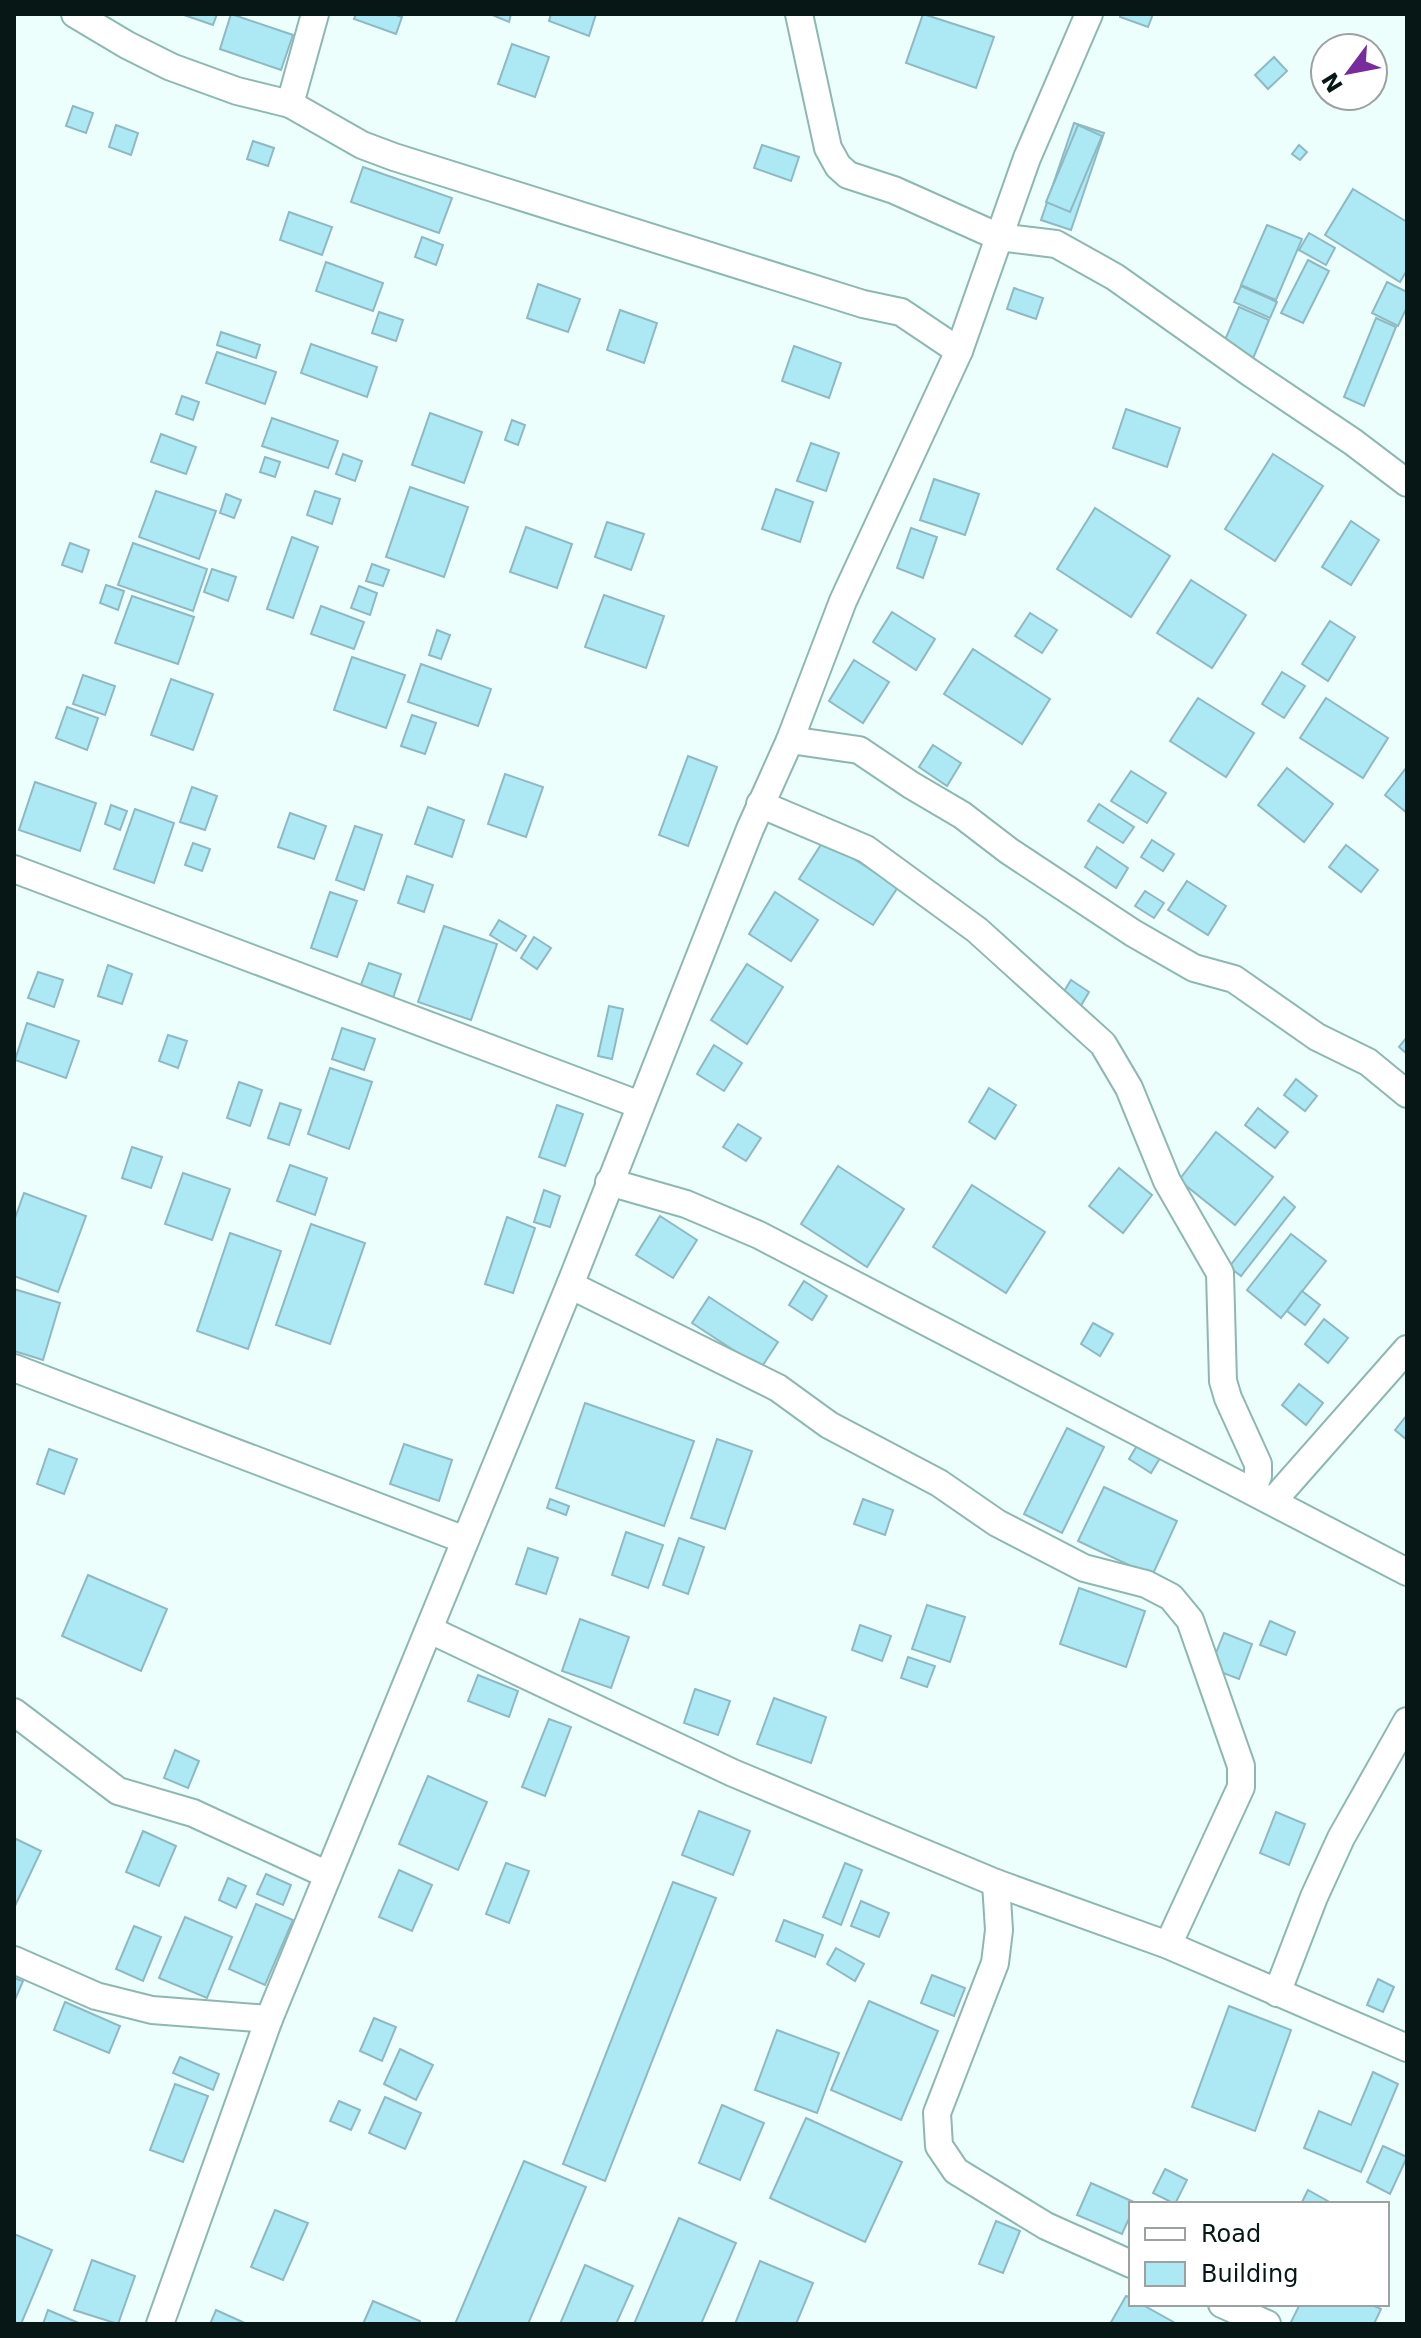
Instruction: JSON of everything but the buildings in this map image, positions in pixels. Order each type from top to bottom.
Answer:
[{"type":"street","points":[[75,14],[171,67],[237,91],[290,104],[362,145],[848,300],[901,312],[959,351]]},
{"type":"street","points":[[290,104],[315,14]]},
{"type":"street","points":[[799,14],[828,148],[838,166],[848,175],[894,190],[999,237],[1056,244],[1115,277],[1407,483]]},
{"type":"street","points":[[160,2324],[269,2019],[570,1285],[843,601],[959,351],[1027,158],[1089,14]]},
{"type":"street","points":[[790,740],[859,750],[962,815],[1009,851],[1133,933],[1194,968],[1234,979],[1317,1037],[1368,1062],[1407,1094]]},
{"type":"street","points":[[760,804],[866,849],[977,930],[1103,1044],[1129,1088],[1167,1181],[1220,1273],[1223,1381],[1258,1464],[1263,1496]]},
{"type":"street","points":[[14,869],[640,1105]]},
{"type":"street","points":[[609,1182],[686,1204],[759,1235],[1407,1572]]},
{"type":"street","points":[[570,1285],[778,1388],[829,1425],[939,1483],[997,1523],[1084,1568],[1146,1584],[1171,1597],[1190,1620],[1241,1766],[1241,1787],[1168,1945]]},
{"type":"street","points":[[1263,1496],[1407,1349]]},
{"type":"street","points":[[14,1368],[465,1540]]},
{"type":"street","points":[[430,1630],[733,1773],[996,1883],[1168,1945],[1407,2048]]},
{"type":"street","points":[[14,1712],[118,1791],[193,1813],[328,1875]]},
{"type":"street","points":[[1277,1993],[1314,1897],[1341,1838],[1407,1721]]},
{"type":"street","points":[[996,1883],[998,1947],[995,1963],[937,2113],[939,2146],[956,2171],[1033,2218],[1129,2263]]},
{"type":"street","points":[[14,1960],[96,1996],[152,2010],[269,2019]]},
{"type":"street","points":[[1226,2306],[1267,2324]]}]
